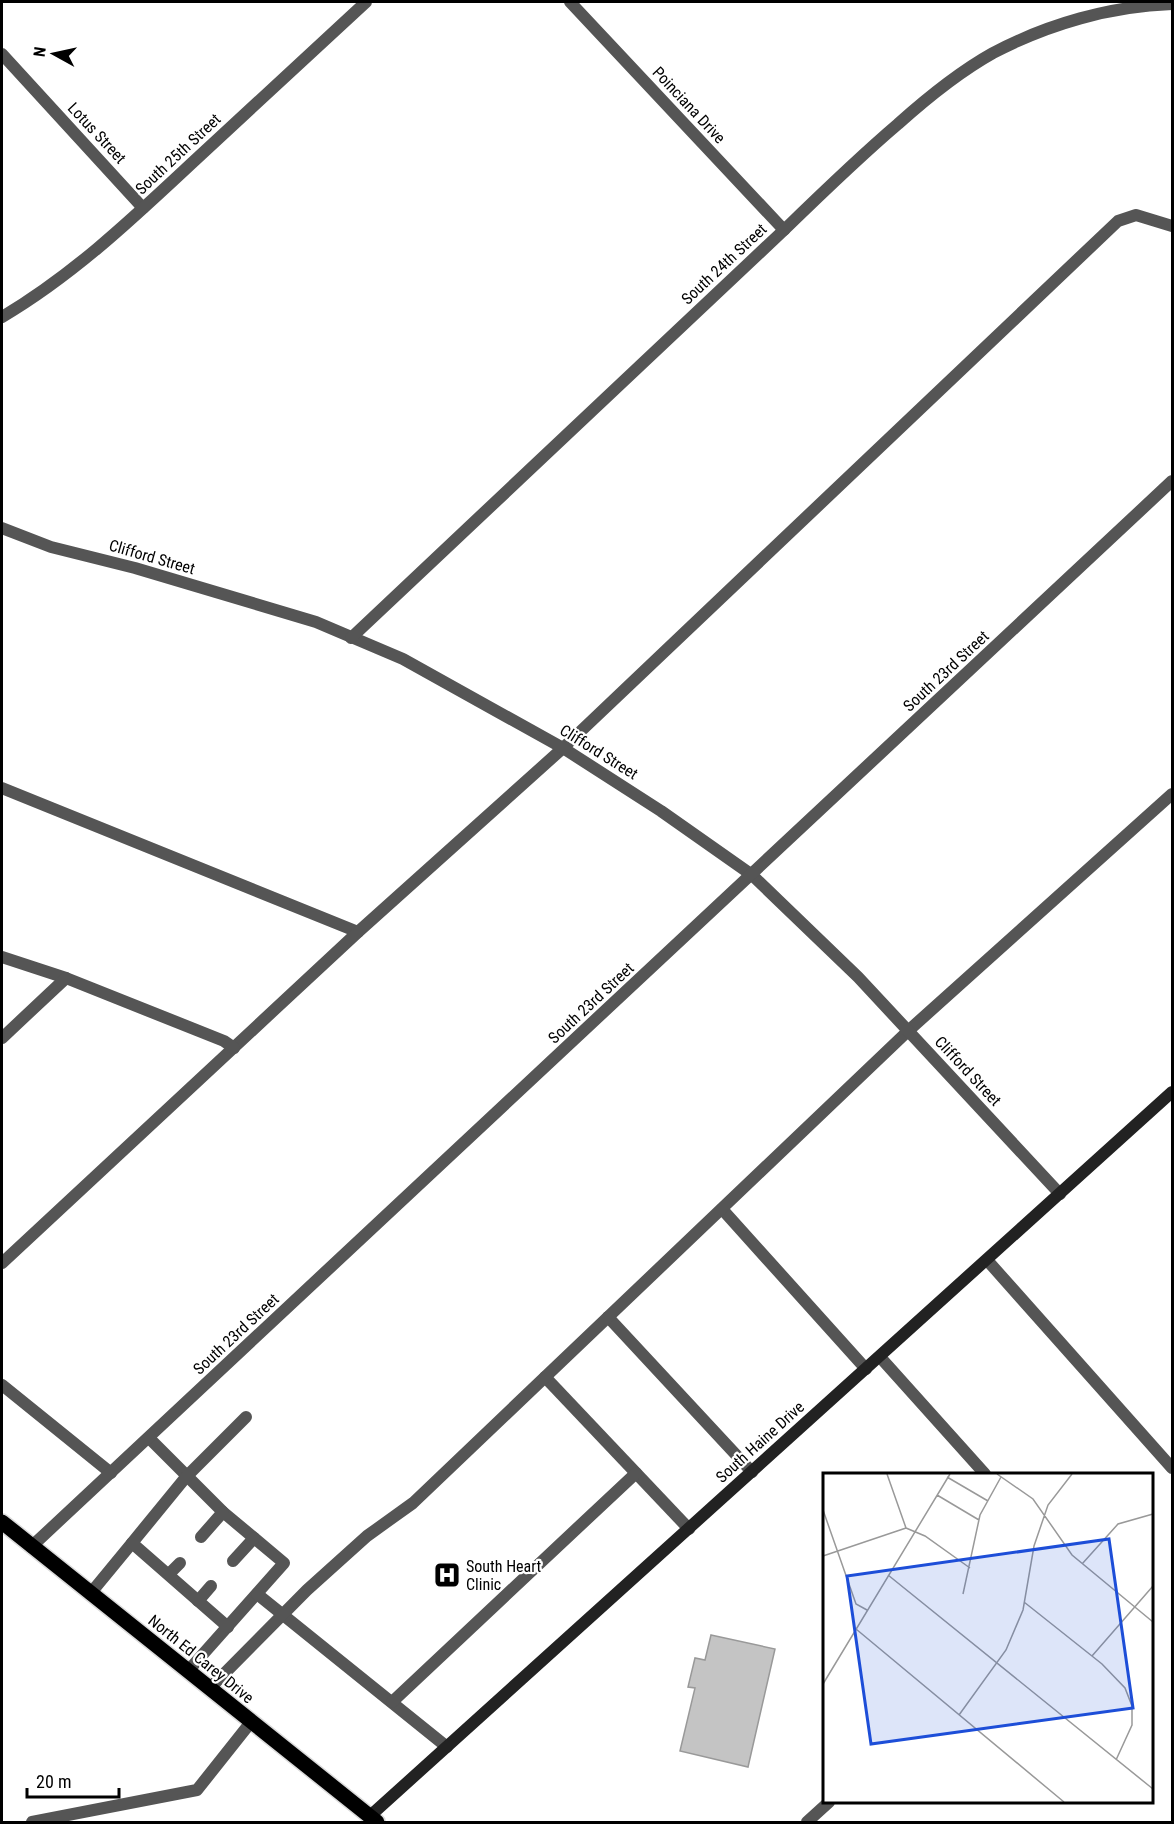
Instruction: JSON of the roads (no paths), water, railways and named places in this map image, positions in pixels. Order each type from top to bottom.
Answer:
[{"type":"main road","name":"North Ed Carey Drive","points":[[2,1522],[374,1819]]},
{"type":"street","name":"South 25th Street","points":[[2,317],[31,300],[75,268],[366,2]]},
{"type":"street","name":"Poinciana Drive","points":[[570,2],[784,230]]},
{"type":"street","name":"South 24th Street","points":[[351,638],[848,167],[954,78],[992,54],[1033,34],[1117,9],[1173,4]]},
{"type":"street","name":"Lotus Street","points":[[2,54],[143,208]]},
{"type":"street","points":[[2,1263],[358,932],[563,748],[1118,221],[1136,215],[1173,226]]},
{"type":"street","name":"South 23rd Street","points":[[32,1547],[1173,481]]},
{"type":"street","name":"Clifford Street","points":[[2,528],[51,547],[135,568],[316,622],[403,659],[563,748],[661,811],[752,875],[858,977],[1060,1194]]},
{"type":"street","points":[[2,788],[358,932]]},
{"type":"street","points":[[210,1688],[306,1590],[366,1536],[413,1503],[908,1031],[1173,794]]},
{"type":"street","points":[[2,957],[66,978],[224,1041],[234,1048]]},
{"type":"street","points":[[2,1038],[66,978]]},
{"type":"street","name":"South Haine Drive","points":[[374,1819],[447,1747],[1173,1092]]},
{"type":"street","points":[[722,1209],[866,1369]]},
{"type":"street","points":[[987,1260],[1173,1468]]},
{"type":"street","points":[[608,1317],[752,1472]]},
{"type":"street","points":[[880,1357],[984,1473]]},
{"type":"street","points":[[546,1377],[689,1529]]},
{"type":"street","points":[[2,1385],[111,1473]]},
{"type":"street","points":[[90,1594],[186,1477],[246,1417]]},
{"type":"street","points":[[149,1438],[223,1512],[284,1563],[189,1671]]},
{"type":"street","points":[[392,1702],[636,1473]]},
{"type":"street","points":[[201,1538],[223,1512]]},
{"type":"street","points":[[233,1561],[254,1539]]},
{"type":"street","points":[[132,1542],[228,1627]]},
{"type":"street","points":[[169,1574],[180,1563]]},
{"type":"street","points":[[198,1601],[211,1586]]},
{"type":"street","points":[[257,1594],[447,1747]]},
{"type":"street","points":[[32,1822],[197,1790],[251,1722]]},
{"type":"street","points":[[807,1822],[828,1803]]},
{"type":"place","name":"South Heart Clinic","points":[[447,1575]]}]
